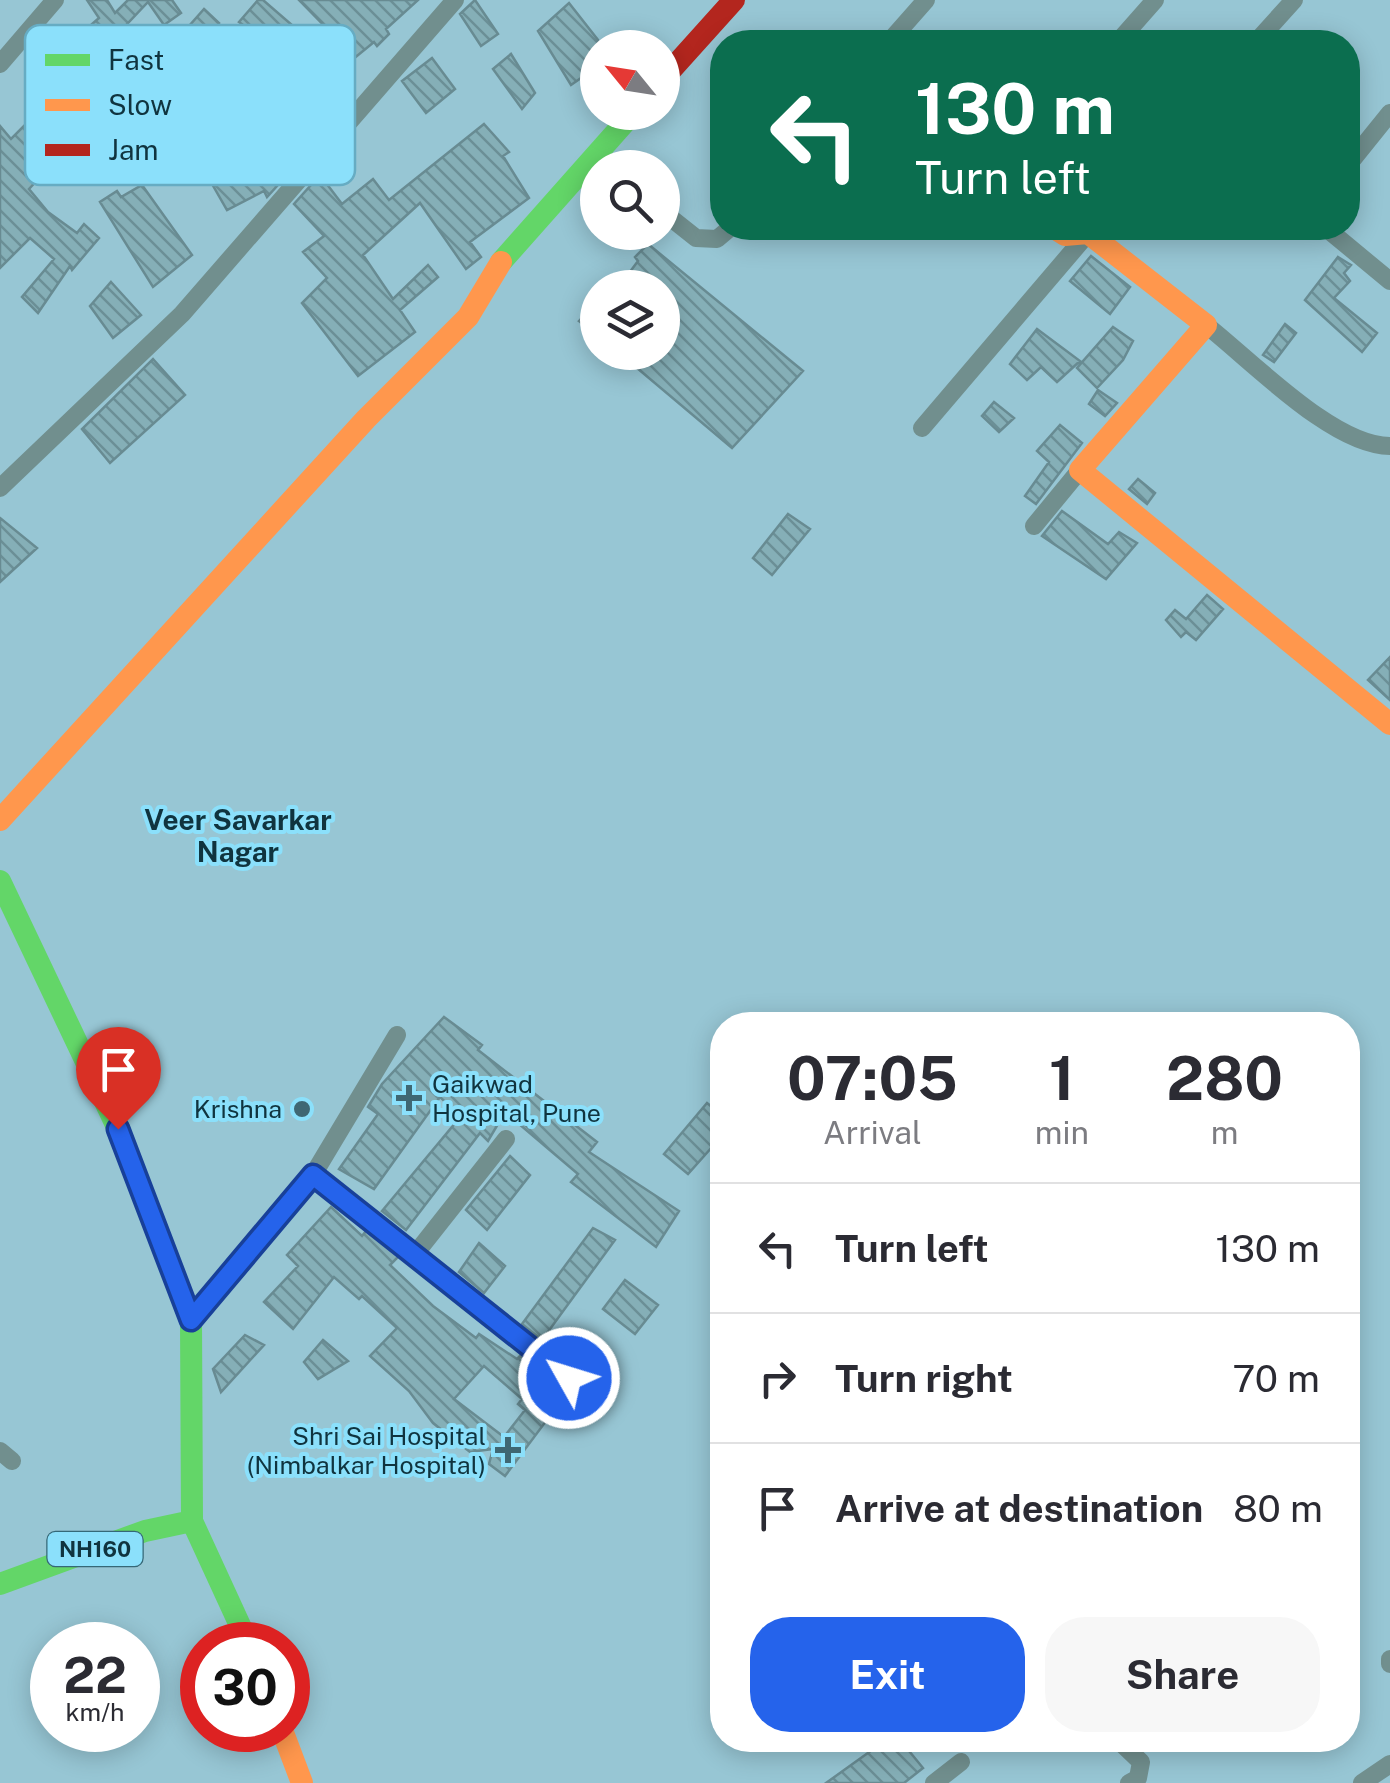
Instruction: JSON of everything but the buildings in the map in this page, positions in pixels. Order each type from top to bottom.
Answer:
[{"type":"main road","points":[[680,60],[734,0]]},
{"type":"main road","points":[[0,820],[366,419],[468,317],[497,267],[580,183]]},
{"type":"main road","points":[[1103,240],[1206,325],[1080,470],[1390,724]]},
{"type":"main road","points":[[0,880],[118,1129],[191,1320],[192,1521],[238,1622]]},
{"type":"main road","name":"NH160","points":[[0,1584],[145,1530],[192,1521]]},
{"type":"main road","points":[[290,1752],[302,1783]]},
{"type":"street","points":[[34,25],[55,0]]},
{"type":"street","points":[[355,114],[454,0]]},
{"type":"street","points":[[900,30],[926,0]]},
{"type":"street","points":[[1129,30],[1156,0]]},
{"type":"street","points":[[1267,30],[1294,0]]},
{"type":"street","points":[[0,64],[25,35]]},
{"type":"street","points":[[1360,150],[1390,113]]},
{"type":"street","points":[[0,488],[182,314],[294,185]]},
{"type":"street","points":[[680,225],[696,238],[710,239]]},
{"type":"street","points":[[922,428],[1082,240]]},
{"type":"street","points":[[1340,240],[1390,281]]},
{"type":"street","points":[[1206,325],[1339,430],[1371,446],[1390,446]]},
{"type":"street","points":[[1034,526],[1080,470]]},
{"type":"street","points":[[191,1320],[313,1175],[397,1035]]},
{"type":"street","points":[[416,1253],[506,1139]]},
{"type":"street","points":[[313,1175],[569,1378],[592,1352]]},
{"type":"street","points":[[1129,1783],[1138,1778],[1141,1762],[1131,1752]]},
{"type":"street","points":[[934,1783],[961,1762]]},
{"type":"street","points":[[1362,1783],[1390,1764]]},
{"type":"traffic: fast","points":[[501,262],[618,130]]},
{"type":"traffic: fast","points":[[0,881],[118,1129],[191,1320],[192,1521]]},
{"type":"traffic: fast","points":[[0,1584],[145,1531],[192,1521],[238,1622]]},
{"type":"traffic: slow","points":[[1097,240],[1206,325],[1080,470],[1390,724]]},
{"type":"traffic: slow","points":[[0,820],[366,419],[468,317],[501,262]]},
{"type":"traffic: slow","points":[[290,1752],[302,1783]]},
{"type":"traffic: jam","points":[[680,60],[734,0]]},
{"type":"place","name":"Gaikwad Hospital, Pune","points":[[409,1098]]},
{"type":"place","name":"Krishna","points":[[302,1109]]},
{"type":"place","name":"Shri Sai Hospital (Nimbalkar Hospital)","points":[[508,1450]]},
{"type":"district","name":"Veer Savarkar Nagar","points":[[238,836]]},
{"type":"route","points":[[118,1129],[191,1320],[313,1175],[569,1378]]}]
